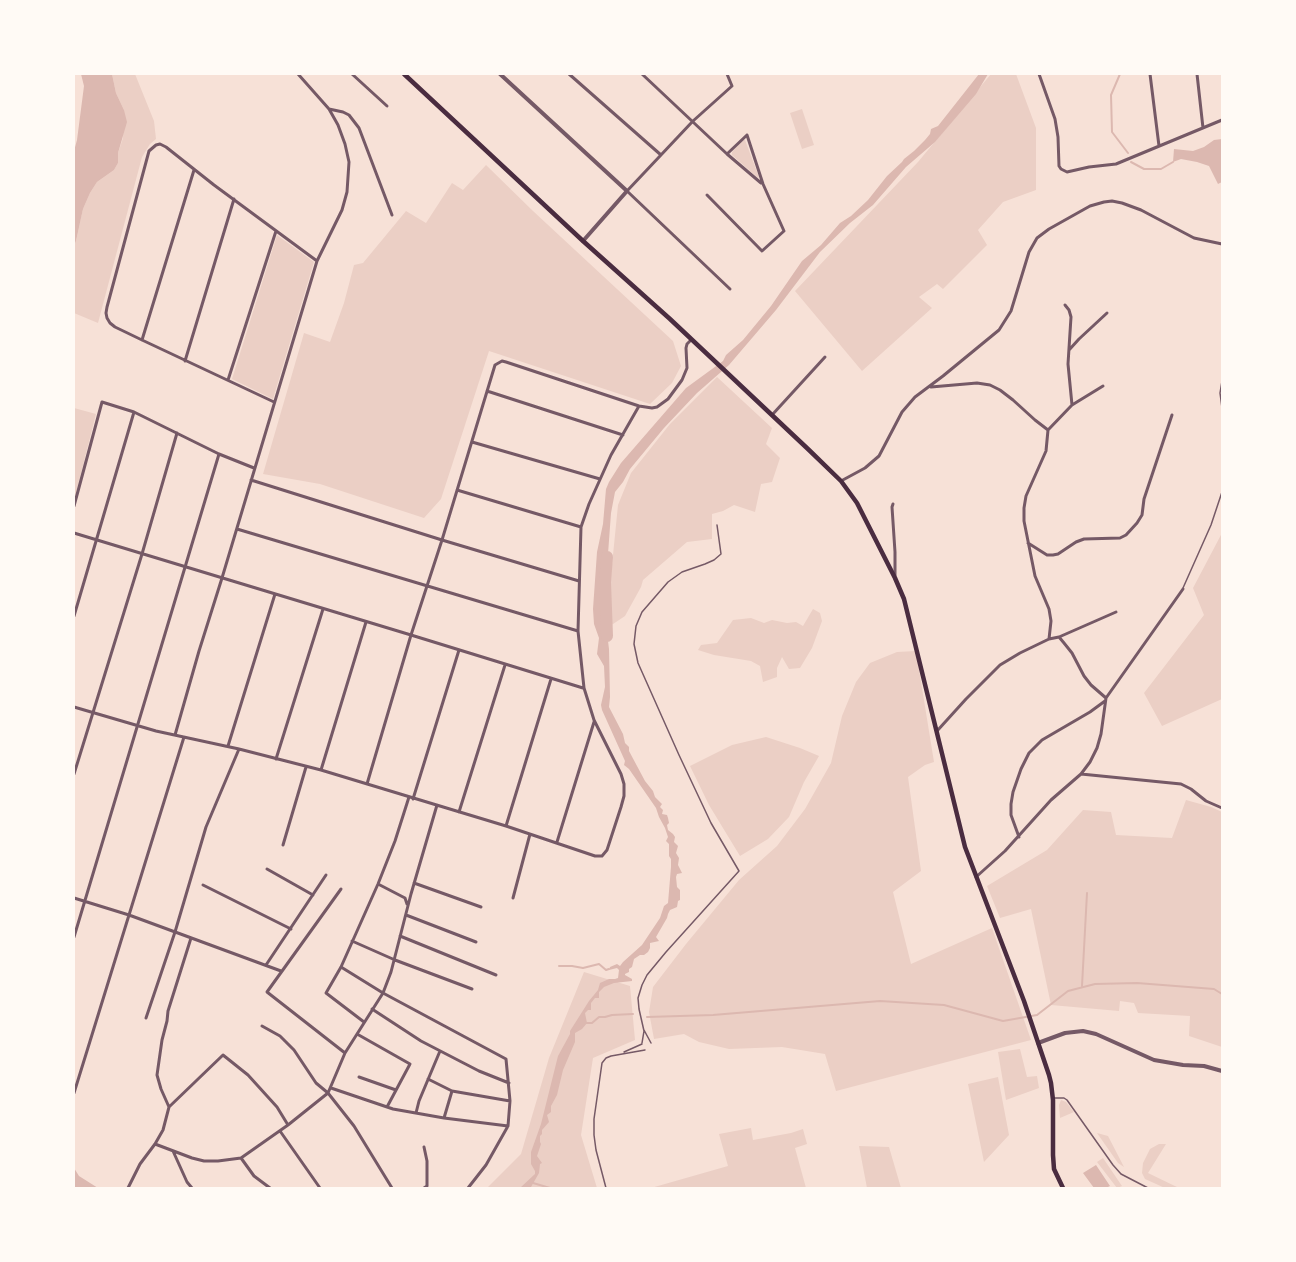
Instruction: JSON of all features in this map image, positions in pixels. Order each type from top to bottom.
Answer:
[{"type":"main road","points":[[406,74],[841,481],[864,515],[895,578],[908,613],[960,830],[1029,1014],[1051,1083],[1054,1169],[1063,1188]]},
{"type":"street","points":[[175,735],[317,261],[342,210],[347,192],[349,162],[338,125],[329,109],[298,74]]},
{"type":"street","points":[[351,74],[387,106]]},
{"type":"street","points":[[500,74],[730,289]]},
{"type":"street","points":[[569,74],[661,155]]},
{"type":"street","points":[[642,74],[727,154],[763,184]]},
{"type":"street","points":[[583,242],[693,121],[732,87],[727,74]]},
{"type":"street","points":[[1039,74],[1058,137],[1059,166],[1068,172],[1116,164],[1222,120]]},
{"type":"street","points":[[1150,74],[1159,146]]},
{"type":"street","points":[[1197,74],[1203,128]]},
{"type":"street","points":[[329,109],[349,115],[359,128],[392,215]]},
{"type":"street","points":[[707,195],[762,251],[784,231],[763,184],[747,135],[727,154]]},
{"type":"street","points":[[274,402],[115,327],[107,318],[107,307],[148,151],[160,144],[166,147],[317,261]]},
{"type":"street","points":[[142,340],[194,169]]},
{"type":"street","points":[[185,361],[234,200]]},
{"type":"street","points":[[841,481],[865,468],[879,456],[902,412],[915,397],[990,338],[1006,320],[1017,295],[1029,252],[1037,238],[1059,223],[1090,206],[1104,202],[1122,203],[1141,210],[1194,238],[1222,244]]},
{"type":"street","points":[[228,380],[276,231]]},
{"type":"street","points":[[1065,305],[1071,317],[1068,364],[1072,405]]},
{"type":"street","points":[[1069,350],[1107,313]]},
{"type":"street","points":[[367,784],[495,365],[498,362],[506,362],[639,406],[652,408],[668,399],[682,380],[687,368],[686,348],[691,340]]},
{"type":"street","points":[[772,415],[825,357]]},
{"type":"street","points":[[929,387],[977,383],[990,385],[1013,400],[1048,430]]},
{"type":"street","points":[[1049,639],[1051,621],[1049,609],[1035,576],[1024,521],[1026,496],[1046,451],[1048,430],[1072,405],[1103,386]]},
{"type":"street","points":[[487,391],[623,435]]},
{"type":"street","points":[[74,506],[102,402],[134,412],[219,454],[255,468]]},
{"type":"street","points":[[74,707],[137,726],[321,770],[557,842],[595,856],[602,856],[607,850],[621,807],[624,784],[594,720],[584,688],[578,631],[582,527],[611,455],[639,406]]},
{"type":"street","points":[[74,616],[134,412]]},
{"type":"street","points":[[1028,543],[1047,555],[1053,555],[1083,539],[1120,538],[1126,535],[1142,515],[1144,499],[1172,415]]},
{"type":"street","points":[[74,774],[177,433]]},
{"type":"street","points":[[472,442],[600,479]]},
{"type":"street","points":[[74,937],[219,454]]},
{"type":"street","points":[[251,480],[579,581]]},
{"type":"street","points":[[458,490],[582,527]]},
{"type":"street","points":[[893,504],[891,507],[895,578]]},
{"type":"street","points":[[237,529],[578,631]]},
{"type":"street","points":[[74,533],[584,688]]},
{"type":"street","points":[[1018,837],[1011,815],[1011,804],[1029,753],[1042,740],[1090,712],[1106,699],[1183,590]]},
{"type":"street","points":[[228,746],[274,594]]},
{"type":"street","points":[[276,759],[323,609]]},
{"type":"street","points":[[937,731],[1000,665],[1049,639],[1059,637],[1116,612]]},
{"type":"street","points":[[321,770],[366,622]]},
{"type":"street","points":[[1059,637],[1068,647],[1091,686],[1106,699]]},
{"type":"street","points":[[364,1022],[326,993],[378,884],[411,798],[459,650]]},
{"type":"street","points":[[459,812],[505,664]]},
{"type":"street","points":[[506,826],[552,678]]},
{"type":"street","points":[[976,877],[1018,837],[1051,800],[1081,774],[1090,762],[1101,734],[1106,699]]},
{"type":"street","points":[[557,842],[594,720]]},
{"type":"street","points":[[74,1093],[184,737]]},
{"type":"street","points":[[146,1018],[175,932],[206,827],[239,749]]},
{"type":"street","points":[[284,845],[306,766]]},
{"type":"street","points":[[1081,774],[1186,786],[1206,801],[1222,808]]},
{"type":"street","points":[[155,1144],[204,1161],[241,1158],[328,1093],[345,1053],[383,993],[395,960],[437,805]]},
{"type":"street","points":[[513,898],[530,834]]},
{"type":"street","points":[[267,869],[313,896]]},
{"type":"street","points":[[266,965],[326,875]]},
{"type":"street","points":[[414,883],[481,907]]},
{"type":"street","points":[[378,884],[405,898],[406,915]]},
{"type":"street","points":[[203,885],[291,929]]},
{"type":"street","points":[[340,890],[267,992],[345,1053]]},
{"type":"street","points":[[74,898],[129,915],[282,971]]},
{"type":"street","points":[[406,915],[476,942]]},
{"type":"street","points":[[400,936],[496,975]]},
{"type":"street","points":[[169,1107],[157,1076],[168,1011],[191,938]]},
{"type":"street","points":[[352,941],[395,960],[472,988]]},
{"type":"street","points":[[340,967],[383,993],[506,1059],[510,1101],[508,1126],[486,1165],[468,1188]]},
{"type":"street","points":[[372,1009],[421,1041],[479,1071],[509,1083]]},
{"type":"street","points":[[262,1026],[280,1036],[294,1050],[316,1083],[328,1093],[354,1126],[392,1188]]},
{"type":"street","points":[[1038,1043],[1065,1033],[1083,1031],[1096,1034],[1154,1060],[1204,1066],[1222,1071]]},
{"type":"street","points":[[357,1034],[410,1064],[387,1107]]},
{"type":"street","points":[[416,1113],[440,1051]]},
{"type":"street","points":[[128,1188],[140,1164],[163,1130],[169,1107],[223,1055],[248,1075],[277,1107],[288,1125]]},
{"type":"street","points":[[359,1077],[396,1090]]},
{"type":"street","points":[[428,1079],[452,1091],[510,1101]]},
{"type":"street","points":[[331,1088],[387,1107],[444,1118],[508,1126]]},
{"type":"street","points":[[444,1118],[452,1091]]},
{"type":"street","points":[[280,1131],[320,1188]]},
{"type":"street","points":[[424,1147],[427,1161],[427,1188]]},
{"type":"street","points":[[173,1151],[186,1182],[192,1188]]},
{"type":"street","points":[[241,1158],[254,1176],[270,1188]]},
{"type":"lane","points":[[1222,381],[1220,393],[1222,408]]},
{"type":"lane","points":[[1183,590],[1211,525],[1222,492]]},
{"type":"lane","points":[[606,1188],[596,1150],[594,1119],[602,1063],[606,1058],[642,1044],[644,1031],[638,998],[647,975],[739,871],[711,823],[679,754],[638,663],[634,644],[636,626],[652,598],[682,572],[714,560],[721,554],[717,525]]},
{"type":"lane","points":[[642,1026],[651,1043]]},
{"type":"lane","points":[[618,1054],[645,1050]]},
{"type":"lane","points":[[1053,1098],[1067,1101],[1121,1174],[1148,1188]]},
{"type":"shaded area","points":[[81,74],[112,74],[116,93],[127,122],[118,153],[118,163],[114,170],[97,182],[90,193],[83,209],[74,246],[74,151],[84,86]]},
{"type":"shaded area","points":[[112,74],[135,74],[154,121],[156,139],[142,157],[98,323],[74,313],[74,246],[83,209],[90,193],[97,182],[114,170],[118,163],[118,153],[123,138],[124,110],[116,93]]},
{"type":"shaded area","points":[[979,74],[988,74],[976,94],[935,142],[906,167],[873,205],[820,252],[776,310],[729,365],[697,393],[664,428],[630,469],[615,492],[611,513],[609,564],[601,593],[601,610],[604,619],[607,619],[609,707],[645,781],[662,804],[660,807],[663,810],[662,814],[667,815],[668,830],[675,837],[674,842],[678,846],[676,853],[682,873],[677,874],[676,877],[680,900],[677,907],[670,910],[656,937],[659,941],[650,943],[648,952],[634,959],[629,972],[625,974],[632,981],[614,983],[604,987],[599,992],[599,998],[595,998],[591,1003],[591,1010],[585,1013],[587,1023],[575,1033],[575,1042],[563,1070],[557,1095],[551,1106],[551,1112],[547,1115],[549,1122],[540,1136],[541,1144],[537,1156],[542,1163],[539,1173],[531,1187],[520,1188],[535,1174],[531,1164],[531,1152],[541,1124],[558,1056],[570,1031],[598,990],[600,983],[618,978],[619,970],[617,968],[609,970],[610,967],[617,964],[620,966],[642,945],[660,918],[664,906],[668,903],[671,859],[665,828],[656,808],[624,765],[625,761],[601,705],[605,687],[604,666],[597,654],[599,638],[594,624],[593,609],[597,552],[603,524],[606,489],[621,463],[686,388],[723,361],[726,355],[743,340],[771,306],[802,261],[821,245],[840,223],[868,200],[887,176],[925,140],[931,129],[938,126]]},
{"type":"shaded area","points":[[991,74],[1016,74],[1036,128],[1036,190],[1003,202],[978,230],[987,245],[943,289],[937,284],[919,297],[932,308],[862,371],[795,291],[918,162]]},
{"type":"shaded area","points":[[802,109],[814,145],[802,149],[790,113]]},
{"type":"shaded area","points":[[1222,139],[1222,182],[1218,184],[1209,166],[1181,159],[1173,162],[1174,149],[1193,151],[1214,140]]},
{"type":"shaded area","points":[[745,140],[758,178],[732,155]]},
{"type":"shaded area","points":[[486,165],[673,341],[681,366],[672,383],[650,404],[489,351],[441,499],[424,518],[320,484],[263,474],[304,333],[330,342],[354,265],[363,263],[406,211],[426,223],[452,183],[463,190]]},
{"type":"shaded area","points":[[277,235],[314,262],[273,399],[232,379]]},
{"type":"shaded area","points":[[717,377],[772,428],[766,444],[780,458],[772,482],[761,484],[755,512],[734,505],[712,514],[712,539],[687,542],[643,580],[625,616],[610,626],[609,595],[618,505],[631,473],[670,424]]},
{"type":"shaded area","points":[[74,408],[96,414],[74,501]]},
{"type":"shaded area","points":[[1222,533],[1222,699],[1162,726],[1144,693],[1204,615],[1193,588]]},
{"type":"shaded area","points":[[813,609],[820,613],[822,621],[812,648],[800,668],[789,669],[782,657],[777,668],[777,677],[763,682],[760,666],[751,661],[698,650],[701,645],[717,643],[733,620],[751,618],[764,623],[772,620],[796,622],[803,626]]},
{"type":"shaded area","points":[[916,651],[934,762],[925,765],[908,777],[921,871],[893,892],[911,964],[992,928],[1031,1040],[836,1091],[825,1054],[782,1047],[729,1049],[699,1042],[684,1034],[654,1039],[649,1012],[653,987],[739,880],[777,846],[805,809],[831,763],[842,716],[856,682],[870,663],[897,652]]},
{"type":"shaded area","points":[[766,737],[819,756],[804,782],[789,817],[768,839],[740,856],[709,805],[690,766],[732,745]]},
{"type":"shaded area","points":[[1186,800],[1222,812],[1222,1047],[1189,1036],[1190,1016],[1138,1013],[1134,1003],[1120,1001],[1119,1011],[1051,1005],[1031,909],[1000,918],[987,886],[1047,850],[1083,810],[1111,812],[1116,835],[1172,838]]},
{"type":"shaded area","points":[[584,972],[630,986],[635,1040],[593,1058],[581,1135],[597,1188],[487,1188],[521,1154],[549,1058]]},
{"type":"shaded area","points":[[1020,1049],[1027,1077],[1037,1076],[1039,1088],[1006,1100],[998,1052]]},
{"type":"shaded area","points":[[998,1077],[1009,1135],[984,1162],[968,1084]]},
{"type":"shaded area","points":[[1061,1100],[1066,1102],[1074,1112],[1060,1118],[1059,1105]]},
{"type":"shaded area","points":[[751,1128],[753,1140],[803,1129],[807,1144],[795,1148],[806,1188],[651,1188],[728,1166],[719,1134]]},
{"type":"shaded area","points":[[1097,1133],[1108,1136],[1124,1167],[1118,1163]]},
{"type":"shaded area","points":[[1159,1144],[1166,1144],[1148,1173],[1179,1188],[1165,1188],[1145,1179],[1142,1173],[1143,1163],[1150,1149]]},
{"type":"shaded area","points":[[859,1146],[889,1147],[901,1188],[867,1188]]},
{"type":"shaded area","points":[[1103,1158],[1122,1186],[1117,1188],[1097,1162]]},
{"type":"shaded area","points":[[1096,1165],[1110,1186],[1094,1188],[1083,1173]]},
{"type":"shaded area","points":[[74,1168],[79,1176],[98,1188],[74,1188]]},
{"type":"waterway","points":[[1120,74],[1111,95],[1112,132],[1128,153]]},
{"type":"waterway","points":[[1131,162],[1144,169],[1161,169],[1173,162]]},
{"type":"waterway","points":[[607,557],[605,582],[607,636]]},
{"type":"waterway","points":[[1082,986],[1087,893]]},
{"type":"waterway","points":[[559,966],[583,968],[599,964],[606,970],[609,969]]},
{"type":"waterway","points":[[647,1017],[713,1015],[880,1001],[944,1005],[1003,1021],[1037,1015],[1068,991],[1095,984],[1137,983],[1214,989],[1222,994]]},
{"type":"waterway","points":[[584,1023],[592,1023],[599,1017],[633,1014]]},
{"type":"waterway","points":[[533,1183],[550,1188]]}]
